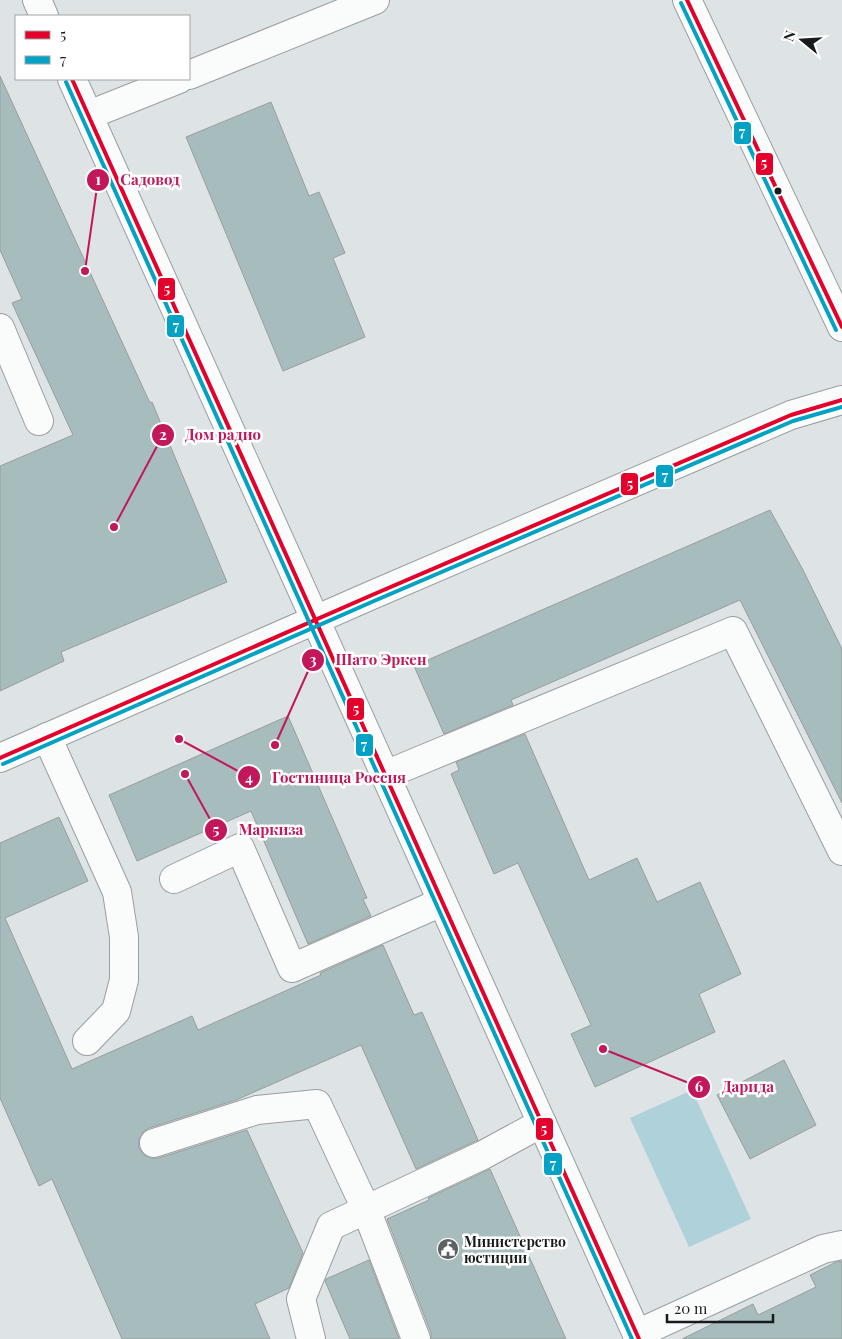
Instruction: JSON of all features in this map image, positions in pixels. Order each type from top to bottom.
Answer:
[{"type":"street","points":[[37,0],[44,15]]},
{"type":"street","points":[[190,75],[376,0]]},
{"type":"street","points":[[687,0],[842,327]]},
{"type":"street","points":[[72,80],[638,1336],[823,1249],[842,1245]]},
{"type":"street","points":[[89,115],[176,80]]},
{"type":"street","points":[[0,328],[39,421]]},
{"type":"street","points":[[0,758],[315,619],[791,415],[842,400]]},
{"type":"street","points":[[385,775],[733,631],[842,851]]},
{"type":"street","points":[[47,737],[117,892],[124,936],[124,980],[116,1011],[87,1042]]},
{"type":"street","points":[[174,879],[240,848],[292,968],[442,902]]},
{"type":"street","points":[[154,1143],[256,1110],[317,1104],[366,1209],[416,1339]]},
{"type":"street","points":[[312,1339],[301,1300],[331,1226],[483,1155],[542,1123]]},
{"type":"shaded area","points":[[692,1090],[751,1219],[689,1247],[630,1118]]},
{"type":"building","points":[[0,76],[150,403],[152,402],[227,582],[61,652],[64,661],[0,691],[0,466],[73,435],[12,303],[22,299],[0,250]]},
{"type":"building","points":[[271,102],[309,196],[319,192],[345,253],[333,258],[365,337],[283,371],[186,137]]},
{"type":"building","points":[[770,510],[803,570],[842,649],[842,803],[740,600],[511,700],[513,705],[444,734],[414,666]]},
{"type":"building","points":[[288,716],[367,898],[363,899],[371,916],[308,944],[251,811],[137,861],[109,795]]},
{"type":"building","points":[[525,734],[589,880],[637,858],[657,902],[700,882],[741,974],[699,994],[715,1032],[595,1087],[571,1034],[591,1025],[518,863],[494,874],[451,774],[459,770],[456,762]]},
{"type":"building","points":[[59,817],[88,881],[5,918],[72,1069],[192,1016],[198,1030],[383,945],[414,1015],[422,1012],[478,1140],[416,1169],[361,1045],[236,1100],[149,1128],[143,1132],[139,1140],[139,1148],[144,1155],[151,1158],[159,1158],[247,1130],[303,1253],[289,1288],[255,1304],[270,1339],[122,1339],[52,1179],[39,1186],[0,1098],[0,843]]},
{"type":"building","points":[[784,1060],[816,1125],[750,1159],[717,1095]]},
{"type":"building","points":[[490,1169],[566,1339],[431,1339],[431,1333],[387,1219]]},
{"type":"building","points":[[369,1260],[399,1339],[350,1339],[325,1281]]},
{"type":"building","points":[[842,1261],[842,1339],[682,1339],[753,1304],[758,1315],[816,1287],[810,1275]]},
{"type":"transit line","name":"5","points":[[687,0],[842,327]]},
{"type":"transit line","name":"7","points":[[681,3],[836,330]]},
{"type":"transit line","name":"5","points":[[72,80],[639,1339]]},
{"type":"transit line","name":"7","points":[[66,82],[632,1339]]},
{"type":"transit line","name":"5","points":[[0,758],[372,595],[791,415],[842,400]]},
{"type":"transit line","name":"7","points":[[3,764],[374,601],[793,421],[842,407]]},
{"type":"place","name":"Садовод","points":[[85,271]]},
{"type":"place","name":"Дом радио","points":[[114,527]]},
{"type":"place","name":"Гостиница Россия","points":[[179,739]]},
{"type":"place","name":"Шато Эркен","points":[[275,745]]},
{"type":"place","name":"Маркиза","points":[[185,774]]},
{"type":"place","name":"Дарида","points":[[603,1049]]},
{"type":"place","name":"Министерство юстиции","points":[[448,1249]]}]
